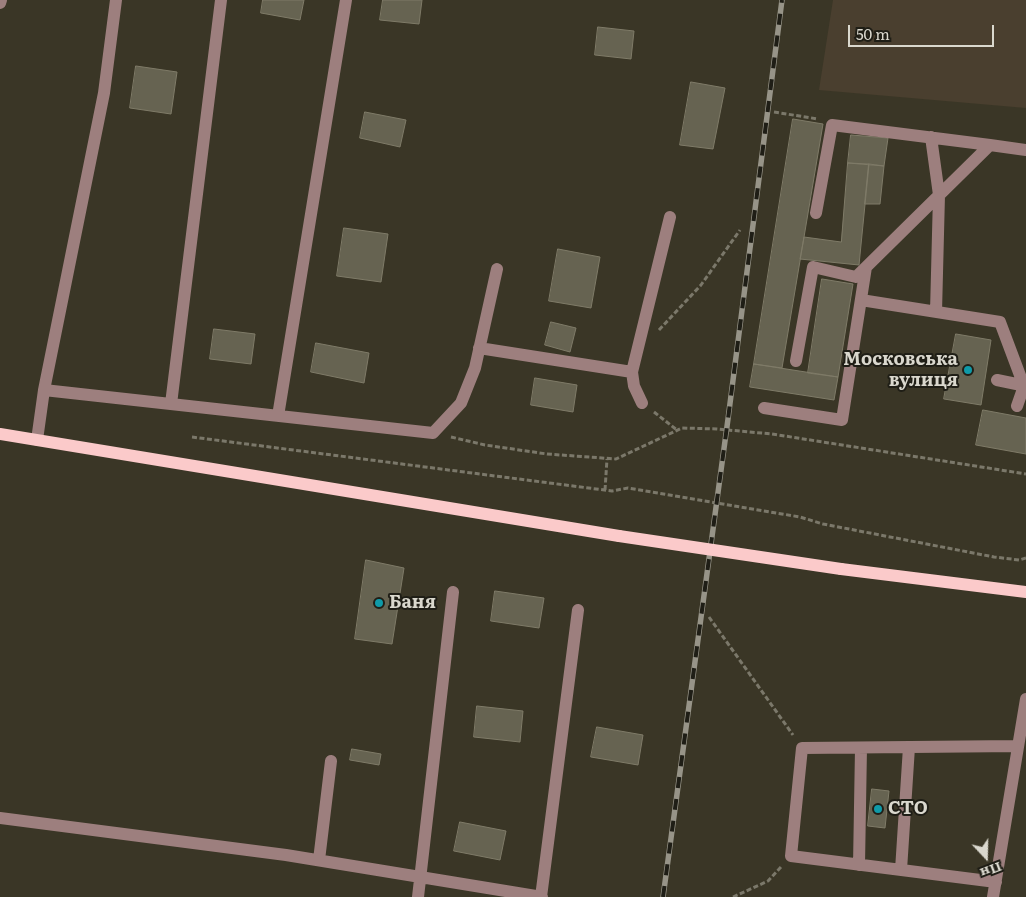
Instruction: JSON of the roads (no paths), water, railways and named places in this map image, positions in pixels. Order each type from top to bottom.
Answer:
[{"type":"main road","points":[[0,434],[619,536],[841,569],[1026,592]]},
{"type":"street","points":[[37,440],[44,390],[104,93],[116,0]]},
{"type":"street","points":[[171,404],[221,0]]},
{"type":"street","points":[[278,416],[346,0]]},
{"type":"street","points":[[816,213],[832,125],[1026,150]]},
{"type":"street","points":[[932,137],[939,196],[936,312]]},
{"type":"street","points":[[796,361],[813,268],[856,277],[990,145]]},
{"type":"street","points":[[642,403],[634,386],[632,372],[670,216]]},
{"type":"street","points":[[764,408],[842,420],[866,267]]},
{"type":"street","points":[[44,390],[433,433],[461,403],[474,368],[496,269]]},
{"type":"street","points":[[861,300],[1000,322],[1025,386],[1017,406]]},
{"type":"street","points":[[479,348],[632,372]]},
{"type":"street","points":[[997,380],[1025,386]]},
{"type":"street","points":[[418,897],[453,592]]},
{"type":"street","points":[[0,818],[319,860],[542,897],[578,610]]},
{"type":"street","points":[[993,897],[1026,699]]},
{"type":"street","points":[[996,882],[791,856],[802,748],[1018,746]]},
{"type":"street","points":[[901,870],[910,747]]},
{"type":"street","points":[[858,865],[861,748]]},
{"type":"street","points":[[319,860],[331,761]]},
{"type":"railway","points":[[663,897],[728,419],[782,0]]},
{"type":"place","name":"Московська вулиця","points":[[968,370]]},
{"type":"place","name":"Баня","points":[[379,603]]},
{"type":"place","name":"СТО","points":[[878,809]]}]
